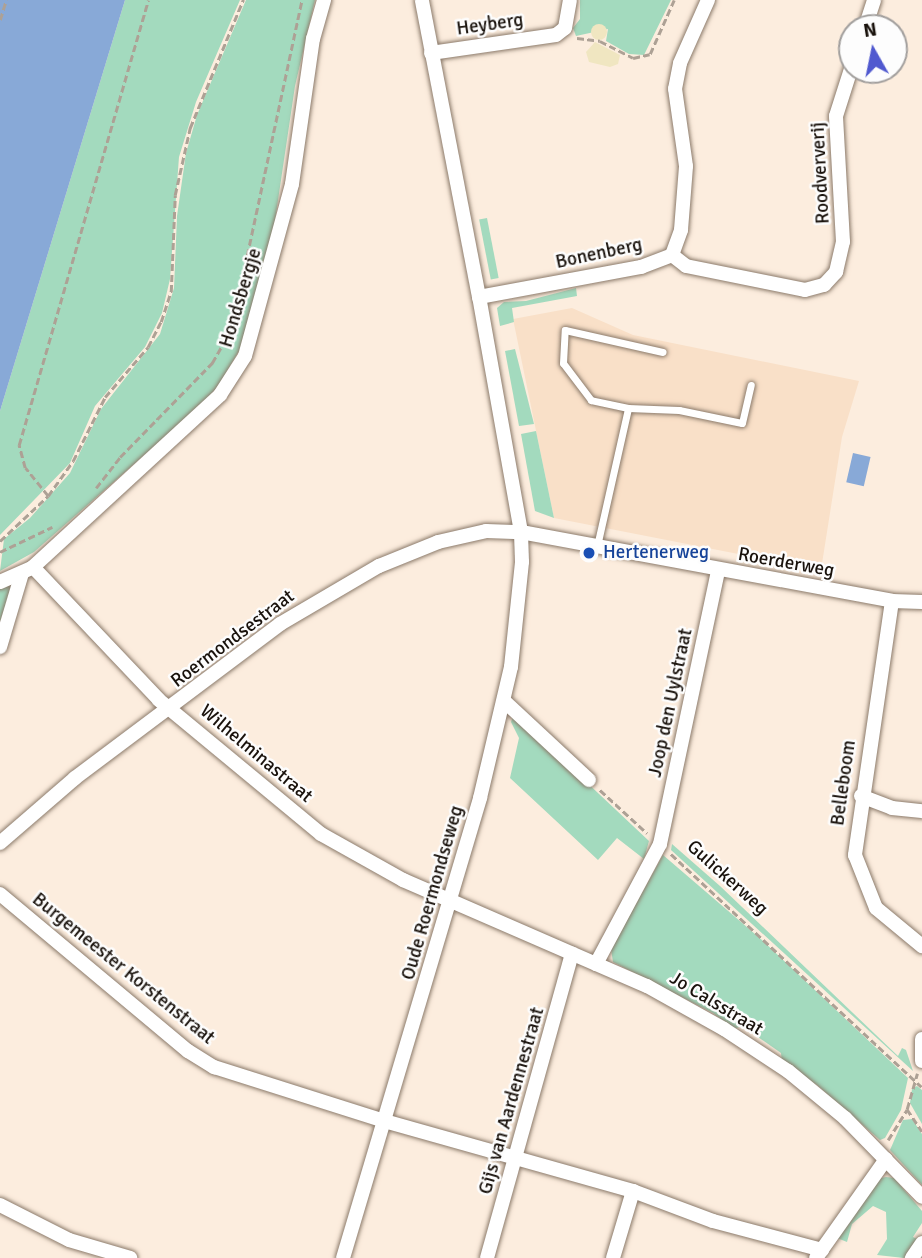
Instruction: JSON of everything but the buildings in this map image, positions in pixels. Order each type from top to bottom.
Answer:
[{"type":"street","name":"Hondsbergje","points":[[27,570],[220,395],[245,356],[264,300],[292,184],[313,39],[324,0]]},
{"type":"street","points":[[422,0],[521,532]]},
{"type":"street","points":[[565,28],[570,0]]},
{"type":"street","name":"Bonenberg","points":[[479,297],[640,267],[672,255],[681,230],[686,166],[675,89],[680,63],[708,0]]},
{"type":"street","name":"Heyberg","points":[[431,53],[556,35],[565,28]]},
{"type":"street","name":"Roodververij","points":[[672,255],[687,266],[805,290],[824,285],[836,272],[843,242],[836,116],[846,84]]},
{"type":"street","name":"Roermondsestraat","points":[[0,843],[75,778],[172,708],[280,624],[379,566],[438,542],[486,531],[521,532]]},
{"type":"street","name":"Roerderweg","points":[[521,532],[891,601],[922,602]]},
{"type":"street","name":"Oude Roermondseweg","points":[[344,1258],[452,902],[504,701],[518,601],[521,532]]},
{"type":"street","points":[[0,582],[27,570]]},
{"type":"street","points":[[0,647],[27,570]]},
{"type":"street","name":"Wilhelminastraat","points":[[27,570],[159,700],[172,708],[321,834],[357,856],[452,902]]},
{"type":"street","name":"Joop den Uylstraat","points":[[660,844],[718,570]]},
{"type":"street","name":"Belleboom","points":[[891,601],[860,796],[855,855],[860,877],[876,908],[922,946]]},
{"type":"street","points":[[504,701],[589,780]]},
{"type":"street","points":[[860,796],[892,808],[922,811]]},
{"type":"street","points":[[596,964],[622,908],[651,867],[660,844]]},
{"type":"street","name":"Burgemeester Korstenstraat","points":[[0,894],[188,1051],[214,1067],[384,1121],[633,1191],[713,1222],[819,1254]]},
{"type":"street","name":"Jo Calsstraat","points":[[452,902],[647,986],[788,1071],[884,1156],[922,1198]]},
{"type":"street","name":"Gijs van Aardennestraat","points":[[487,1258],[572,954]]},
{"type":"street","points":[[922,1039],[922,1061]]},
{"type":"street","points":[[819,1254],[884,1156]]},
{"type":"street","points":[[613,1258],[633,1191]]},
{"type":"street","points":[[0,1206],[69,1240],[130,1258]]},
{"type":"street","points":[[912,1258],[922,1243]]},
{"type":"lane","points":[[663,352],[565,330],[564,363],[591,400],[628,408],[679,410],[742,423],[751,385]]},
{"type":"lane","points":[[597,547],[628,408]]},
{"type":"path","points":[[0,20],[6,0]]},
{"type":"path","points":[[48,496],[25,468],[19,445],[148,0]]},
{"type":"path","points":[[0,541],[48,496],[74,461],[105,397],[148,346],[161,322],[171,292],[175,195],[190,128],[243,0]]},
{"type":"path","points":[[93,491],[120,457],[212,363],[223,344],[236,307],[302,0]]},
{"type":"path","points":[[565,28],[573,38],[600,41],[633,58],[650,54],[674,0]]},
{"type":"path","points":[[0,552],[44,534],[54,526]]},
{"type":"path","name":"Gulickerweg","points":[[589,780],[922,1087]]},
{"type":"path","points":[[884,1156],[906,1109],[913,1079]]},
{"type":"path","points":[[906,1109],[922,1131]]},
{"type":"shaded area","points":[[572,308],[633,335],[859,381],[842,437],[821,570],[554,518],[513,319]]},
{"type":"green space","points":[[125,0],[240,0],[196,102],[179,157],[170,279],[162,313],[145,347],[95,406],[70,463],[0,535],[0,411]]},
{"type":"green space","points":[[246,0],[315,0],[295,86],[274,227],[244,342],[219,385],[200,406],[34,552],[0,571],[4,539],[30,518],[70,473],[101,409],[160,334],[174,288],[177,216],[186,153],[197,115]]},
{"type":"green space","points":[[580,0],[671,0],[644,55],[629,54],[606,41],[608,29],[576,36],[573,28],[580,19]]},
{"type":"green space","points":[[487,218],[499,278],[491,279],[479,220]]},
{"type":"green space","points":[[576,288],[577,296],[512,308],[514,322],[500,326],[497,308],[504,302],[526,301]]},
{"type":"green space","points":[[515,349],[534,424],[519,426],[505,351]]},
{"type":"green space","points":[[536,431],[554,518],[535,511],[521,434]]},
{"type":"green space","points":[[9,585],[13,590],[0,622],[0,589]]},
{"type":"green space","points":[[514,714],[649,841],[644,859],[617,838],[598,860],[510,778],[519,738],[511,722]]},
{"type":"green space","points":[[672,844],[720,886],[898,1056],[902,1048],[906,1050],[913,1071],[671,850]]},
{"type":"green space","points":[[663,855],[762,940],[908,1078],[901,1110],[885,1138],[880,1140],[817,1085],[782,1062],[781,1053],[742,1026],[734,1029],[713,1013],[613,962],[611,949]]},
{"type":"green space","points":[[917,1086],[922,1090],[922,1124],[910,1103],[912,1089]]},
{"type":"green space","points":[[912,1119],[922,1134],[922,1185],[890,1150],[903,1120]]},
{"type":"green space","points":[[894,1178],[922,1211],[922,1223],[913,1237],[917,1239],[904,1258],[877,1255],[887,1239],[886,1212],[873,1206],[852,1224],[847,1242],[837,1238],[877,1179]]},
{"type":"sand","points":[[596,24],[602,24],[607,32],[605,38],[596,40],[591,35],[591,29]]},
{"type":"sand","points":[[595,42],[620,55],[618,64],[610,67],[589,62],[586,52]]},
{"type":"water","points":[[0,0],[125,0],[0,411]]},
{"type":"water","points":[[853,453],[871,457],[864,486],[846,482]]},
{"type":"place","name":"Hertenerweg","points":[[589,553]]}]
